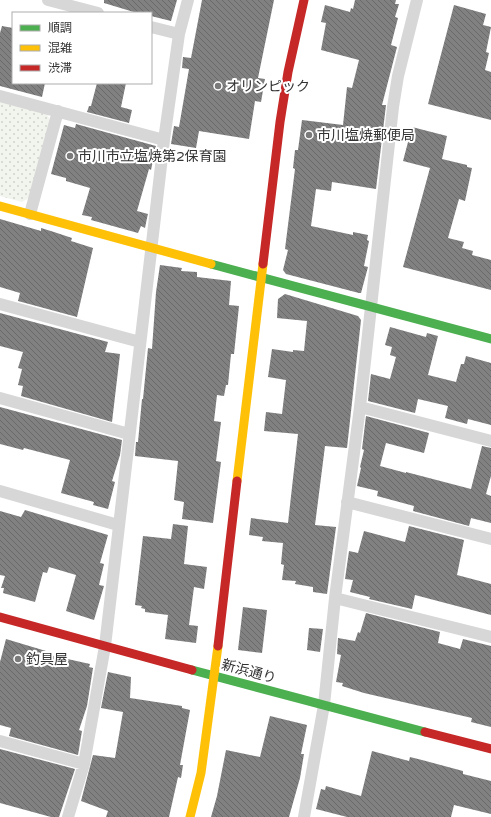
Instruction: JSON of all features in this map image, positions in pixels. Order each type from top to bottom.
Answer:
[{"type":"street","points":[[48,0],[94,12]]},
{"type":"street","points":[[68,817],[84,764],[105,646],[150,248],[179,34],[188,0]]},
{"type":"street","points":[[190,817],[201,773],[214,676],[260,278],[288,72],[304,0]]},
{"type":"street","points":[[304,817],[324,705],[335,598],[360,407],[393,107],[398,76],[417,0]]},
{"type":"street","points":[[152,27],[179,34]]},
{"type":"street","points":[[0,96],[164,140]]},
{"type":"street","points":[[30,214],[58,111]]},
{"type":"street","points":[[0,206],[260,278],[491,339]]},
{"type":"street","points":[[0,304],[140,342]]},
{"type":"street","points":[[0,398],[129,434]]},
{"type":"street","points":[[360,407],[491,441]]},
{"type":"street","points":[[0,492],[118,525]]},
{"type":"street","points":[[347,502],[491,539]]},
{"type":"street","points":[[335,598],[491,637]]},
{"type":"street","name":"新浜通り","points":[[0,617],[214,676],[491,749]]},
{"type":"street","points":[[0,741],[84,764]]},
{"type":"shaded area","points":[[0,101],[47,114],[50,120],[29,198],[22,202],[0,196]]},
{"type":"building","points":[[104,0],[177,0],[171,21],[152,16],[152,12],[134,12],[104,3]]},
{"type":"building","points":[[202,0],[274,0],[258,78],[265,79],[261,102],[255,101],[249,139],[199,131],[196,148],[171,144],[174,126],[179,127],[189,69],[182,68],[183,57],[191,58]]},
{"type":"building","points":[[355,0],[396,0],[395,4],[399,4],[395,17],[398,18],[391,45],[397,47],[382,105],[386,105],[376,189],[332,182],[331,191],[316,189],[311,226],[353,235],[353,232],[368,235],[367,240],[369,241],[364,266],[368,267],[361,293],[286,274],[283,270],[288,250],[285,249],[295,169],[293,168],[295,150],[298,150],[302,120],[343,125],[347,87],[352,88],[359,60],[321,50],[326,23],[321,22],[325,5],[350,12],[351,8],[353,9]]},
{"type":"building","points":[[454,5],[486,14],[483,25],[491,27],[486,52],[489,53],[485,70],[491,72],[491,120],[428,104]]},
{"type":"building","points":[[2,26],[12,28],[12,84],[45,84],[42,97],[0,86],[0,33]]},
{"type":"building","points":[[97,84],[126,84],[121,107],[132,110],[129,123],[87,112],[89,106],[91,106]]},
{"type":"building","points":[[76,124],[156,146],[151,170],[149,169],[137,211],[148,214],[145,228],[141,226],[138,233],[91,220],[92,217],[82,215],[90,188],[66,181],[66,178],[51,174],[64,125],[75,128]]},
{"type":"building","points":[[412,127],[447,136],[442,159],[467,165],[467,167],[472,168],[465,201],[459,199],[448,238],[464,242],[462,248],[473,251],[472,255],[491,260],[491,290],[403,267],[430,168],[403,161]]},
{"type":"building","points":[[0,219],[41,231],[41,228],[54,232],[72,238],[71,241],[93,248],[77,317],[18,301],[20,293],[0,287]]},
{"type":"building","points":[[160,265],[182,268],[181,271],[197,272],[197,277],[231,281],[229,305],[239,306],[234,354],[231,354],[228,385],[226,385],[224,396],[217,395],[214,421],[221,422],[216,461],[221,462],[213,523],[182,519],[184,502],[174,500],[178,461],[135,456],[136,442],[138,442],[148,348],[152,349],[156,292]]},
{"type":"building","points":[[285,294],[358,316],[361,320],[347,448],[325,446],[315,525],[336,527],[327,594],[313,592],[313,587],[295,584],[296,581],[282,580],[284,565],[281,564],[283,543],[262,541],[263,537],[249,535],[251,518],[288,523],[298,434],[264,431],[266,412],[282,414],[286,380],[268,377],[272,349],[293,352],[293,350],[304,351],[307,321],[277,318],[278,299]]},
{"type":"building","points":[[0,313],[108,342],[105,352],[120,354],[112,422],[21,396],[23,386],[18,385],[22,369],[18,368],[23,352],[0,346]]},
{"type":"building","points":[[390,327],[426,337],[427,333],[438,336],[428,375],[456,382],[461,364],[464,364],[466,356],[491,363],[491,425],[468,419],[467,424],[445,418],[448,406],[418,399],[415,413],[368,401],[371,374],[390,379],[396,357],[390,355],[392,347],[385,345]]},
{"type":"building","points":[[0,407],[122,440],[120,455],[112,481],[115,482],[108,509],[93,505],[94,502],[61,493],[70,460],[24,448],[23,450],[0,444]]},
{"type":"building","points":[[366,416],[429,433],[424,453],[386,443],[380,466],[406,473],[471,489],[482,446],[491,448],[491,476],[486,494],[491,496],[491,523],[471,518],[469,526],[413,511],[414,506],[377,496],[378,491],[357,486],[364,450],[362,449]]},
{"type":"building","points":[[25,510],[108,535],[100,563],[104,564],[99,585],[104,586],[94,620],[66,611],[76,575],[49,567],[47,573],[43,572],[35,602],[3,593],[4,588],[1,588],[5,576],[0,575],[0,511],[21,517]]},
{"type":"building","points":[[173,524],[188,526],[184,564],[207,567],[204,589],[194,587],[189,625],[198,626],[196,643],[165,639],[168,615],[145,612],[145,609],[141,608],[142,606],[135,605],[143,536],[171,539]]},
{"type":"building","points":[[409,526],[464,540],[457,575],[491,584],[491,615],[415,595],[412,609],[369,599],[370,597],[350,592],[353,580],[345,579],[349,551],[358,553],[364,531],[405,542]]},
{"type":"building","points":[[243,607],[267,610],[262,653],[238,650]]},
{"type":"building","points":[[366,613],[440,632],[438,643],[460,649],[463,639],[491,646],[491,727],[471,722],[472,718],[364,693],[342,686],[343,683],[336,682],[341,655],[337,654],[338,638],[355,641],[358,632],[360,633]]},
{"type":"building","points":[[309,628],[323,629],[320,652],[307,650]]},
{"type":"building","points":[[6,639],[46,651],[45,654],[90,664],[89,667],[93,668],[87,706],[79,730],[82,731],[78,755],[9,736],[11,728],[0,725],[0,662]]},
{"type":"building","points":[[108,672],[131,677],[130,698],[182,706],[182,708],[190,710],[180,765],[183,765],[181,778],[178,777],[169,817],[106,817],[108,811],[81,801],[93,755],[115,758],[123,712],[101,708]]},
{"type":"building","points":[[270,716],[307,725],[301,754],[304,754],[300,778],[289,817],[211,817],[217,796],[226,750],[260,757]]},
{"type":"building","points":[[0,749],[75,769],[59,817],[51,817],[0,803]]},
{"type":"building","points":[[372,751],[409,761],[410,757],[422,760],[463,771],[463,774],[491,781],[491,814],[454,805],[451,817],[347,817],[316,809],[321,789],[325,790],[326,786],[361,796]]},
{"type":"traffic: fast","points":[[211,264],[491,339]]},
{"type":"traffic: fast","points":[[192,670],[425,732]]},
{"type":"traffic: slow","points":[[0,206],[211,264]]},
{"type":"traffic: slow","points":[[237,481],[263,264]]},
{"type":"traffic: slow","points":[[190,817],[201,773],[218,646]]},
{"type":"traffic: jam","points":[[263,264],[280,122],[288,72],[304,0]]},
{"type":"traffic: jam","points":[[218,646],[237,481]]},
{"type":"traffic: jam","points":[[0,617],[192,670]]},
{"type":"traffic: jam","points":[[425,732],[491,749]]},
{"type":"place","name":"オリンピック","points":[[218,86]]},
{"type":"place","name":"市川塩焼郵便局","points":[[309,135]]},
{"type":"place","name":"市川市立塩焼第2保育園","points":[[70,156]]},
{"type":"place","name":"釣具屋","points":[[18,659]]}]
